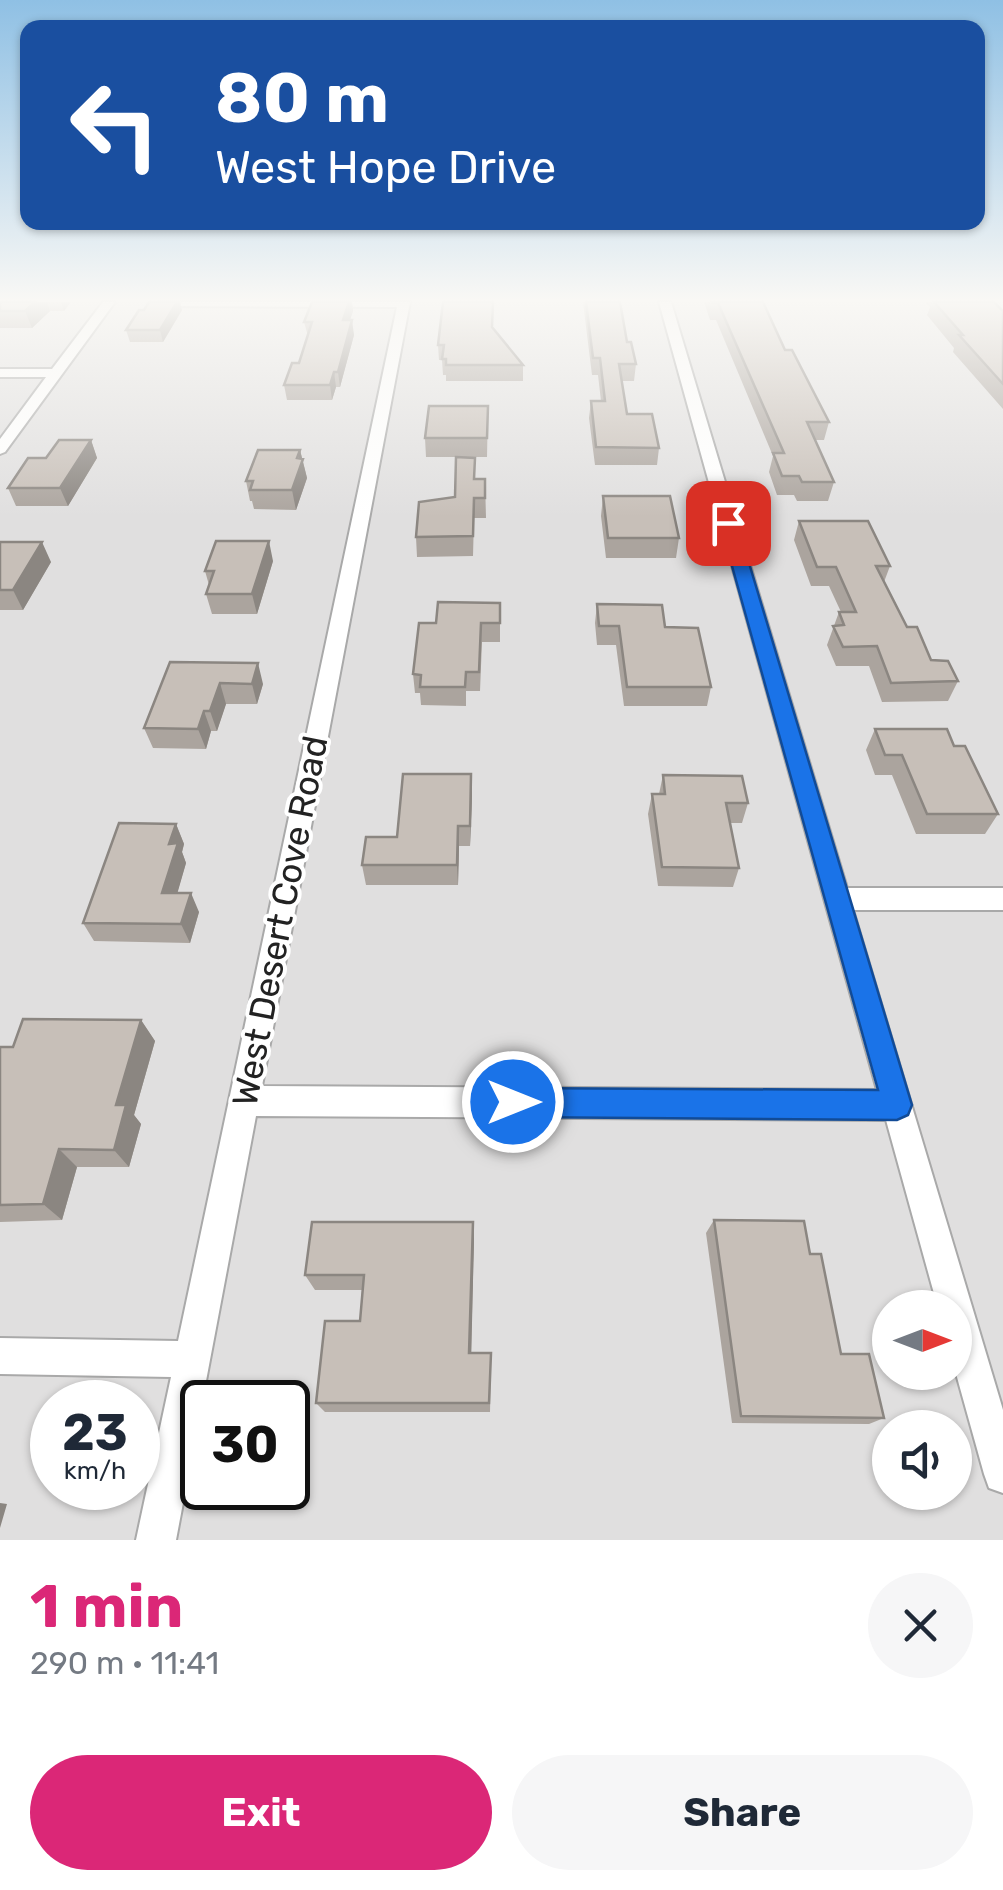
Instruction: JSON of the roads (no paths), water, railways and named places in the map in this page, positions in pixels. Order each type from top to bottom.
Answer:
[{"type":"street","points":[[0,449],[55,374]]},
{"type":"street","name":"West Desert Cove Road","points":[[156,1540],[390,374]]},
{"type":"street","points":[[686,374],[1003,1474]]},
{"type":"street","points":[[836,900],[1003,899]]},
{"type":"street","points":[[243,1101],[897,1105]]},
{"type":"street","points":[[0,1356],[191,1359]]}]
